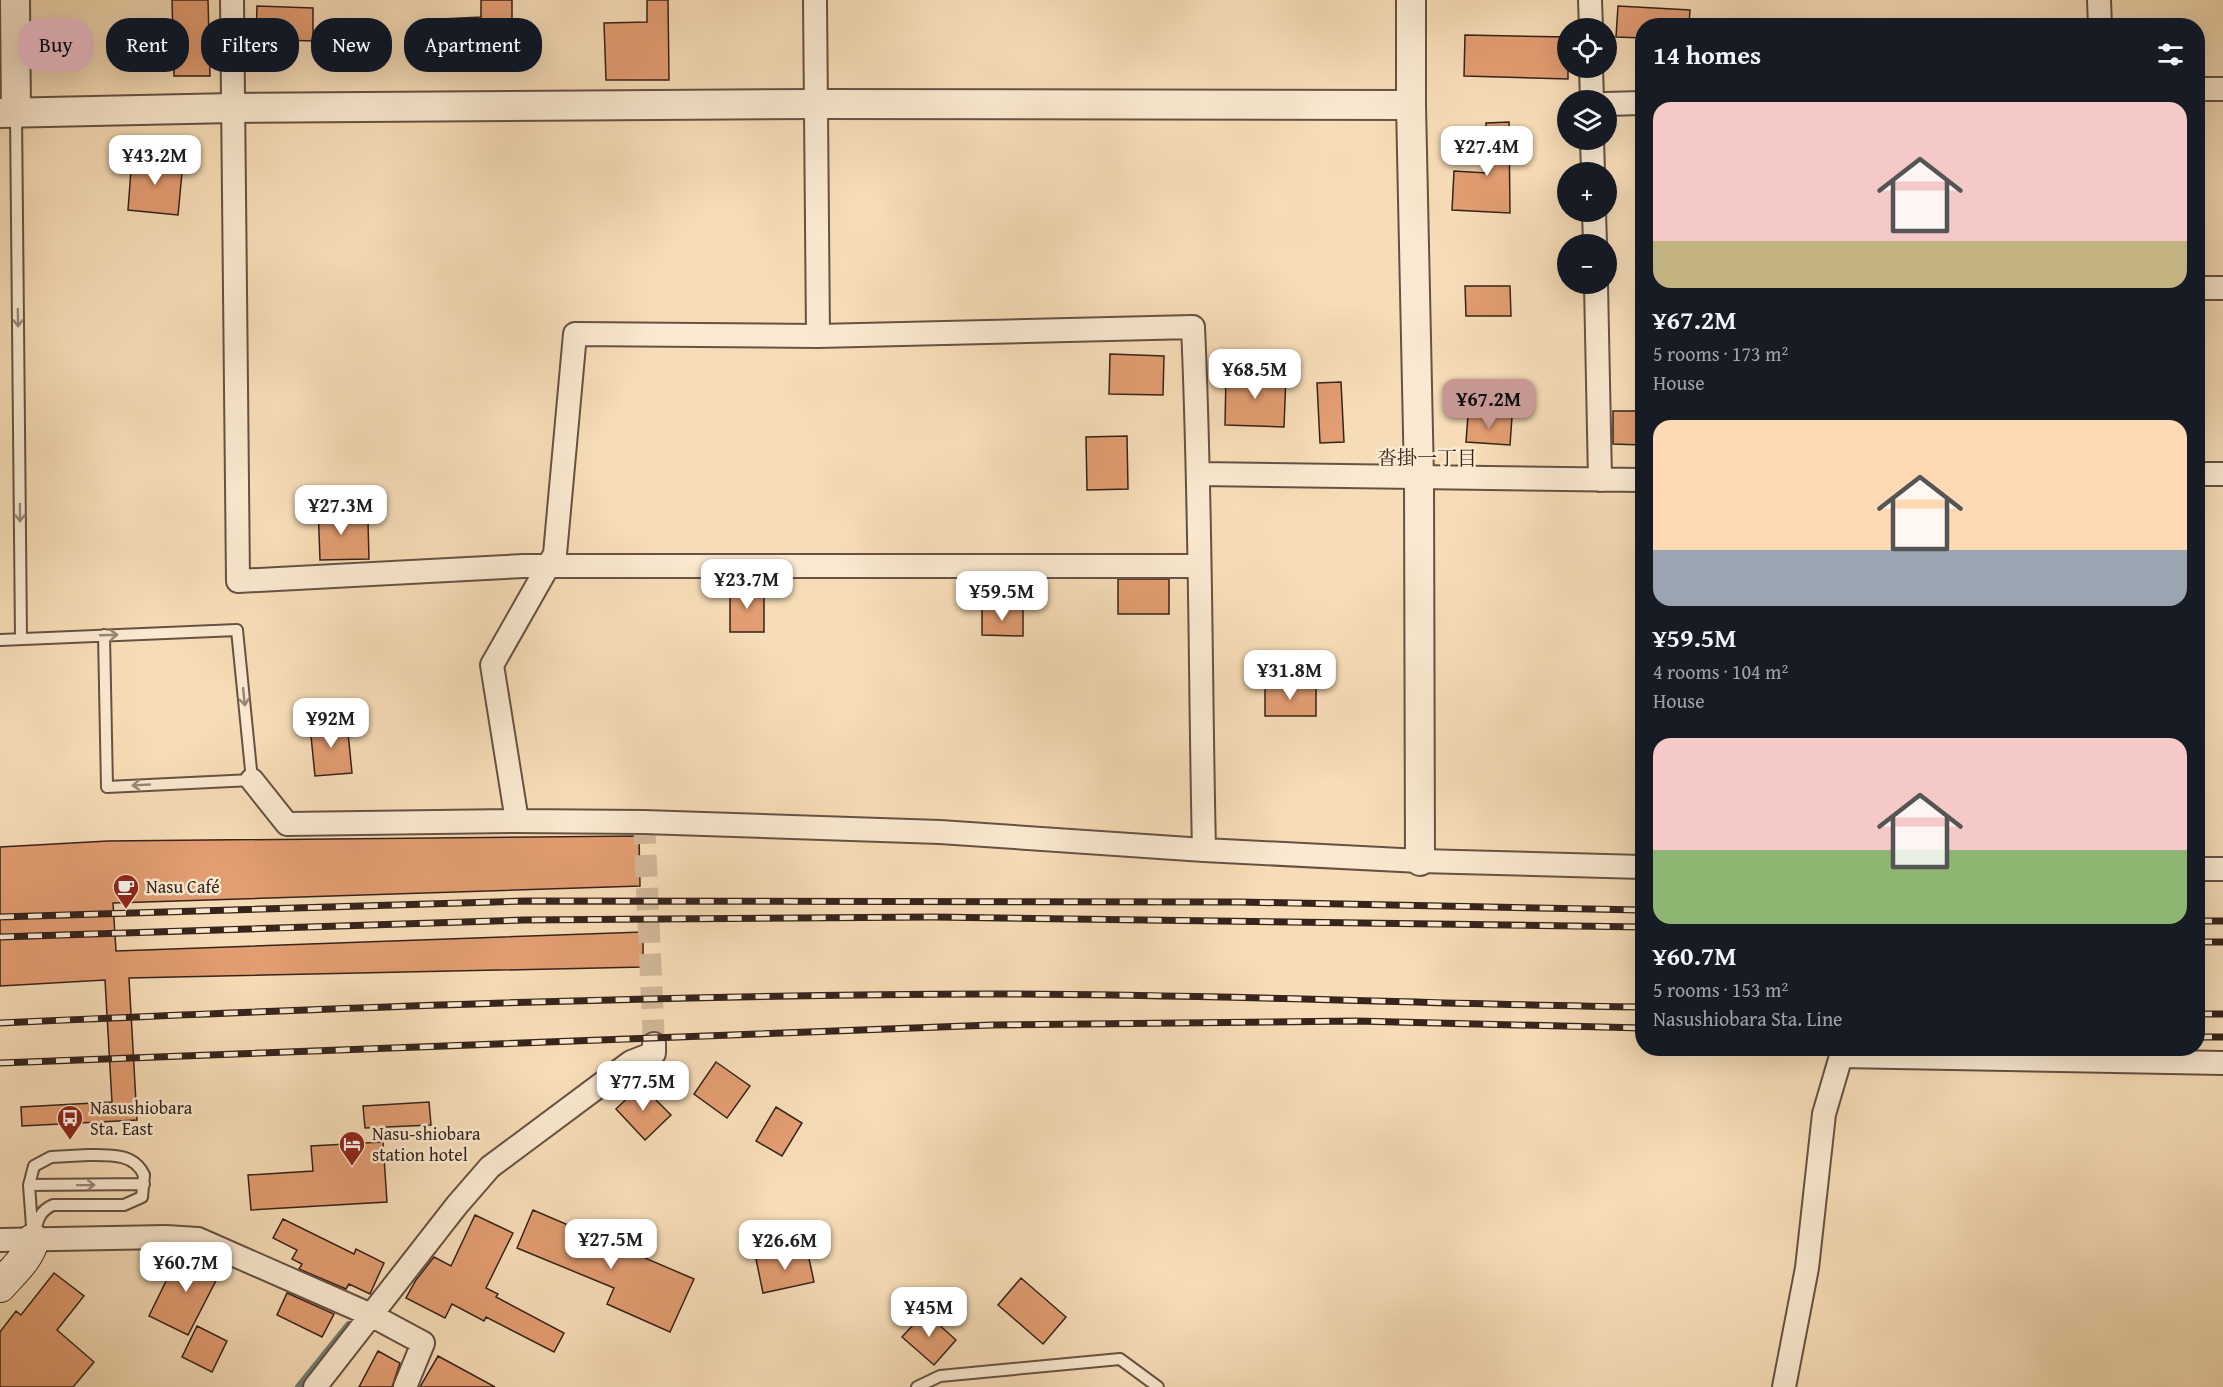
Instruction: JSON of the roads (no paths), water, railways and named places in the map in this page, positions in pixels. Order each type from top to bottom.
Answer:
[{"type":"main road","points":[[0,1286],[23,1260],[33,1240]]},
{"type":"street","points":[[15,0],[8,113],[233,108],[816,104],[1411,105]]},
{"type":"street","points":[[232,0],[238,581],[547,567],[1198,566]]},
{"type":"street","points":[[815,0],[818,336]]},
{"type":"street","points":[[1412,0],[1411,105],[1419,479],[1420,861]]},
{"type":"street","points":[[1590,0],[1591,18]]},
{"type":"street","points":[[2099,0],[2100,18]]},
{"type":"street","points":[[2205,89],[2223,89]]},
{"type":"street","points":[[1617,104],[1635,103]]},
{"type":"street","points":[[2205,288],[2223,288]]},
{"type":"street","points":[[1596,294],[1600,480]]},
{"type":"street","points":[[517,821],[492,665],[555,554],[575,334],[818,336],[1193,327],[1200,474],[1198,566],[1204,850]]},
{"type":"street","points":[[1200,474],[1419,479],[1635,480]]},
{"type":"street","points":[[2205,474],[2223,474]]},
{"type":"street","points":[[252,780],[287,824],[644,822],[940,832],[1204,850],[1420,861],[1635,867]]},
{"type":"street","points":[[2205,869],[2223,869]]},
{"type":"street","points":[[315,1387],[457,1204],[490,1167],[631,1062],[654,1053],[654,1044]]},
{"type":"street","points":[[1784,1387],[1807,1268],[1824,1114],[1840,1056],[2223,1063]]},
{"type":"street","points":[[0,1240],[166,1237],[198,1239],[371,1315],[423,1342],[405,1387]]},
{"type":"lane","points":[[8,113],[21,638]]},
{"type":"lane","points":[[0,640],[21,638],[237,630],[252,780],[107,787],[104,635]]},
{"type":"lane","points":[[88,1155],[116,1156],[133,1161],[144,1175],[142,1197],[124,1205],[53,1205],[43,1209],[33,1240],[30,1174],[41,1160],[88,1155]]},
{"type":"lane","points":[[29,1185],[144,1184]]},
{"type":"lane","points":[[917,1387],[940,1376],[1120,1359],[1158,1387]]},
{"type":"waterway","points":[[299,1387],[349,1325]]},
{"type":"tunnel","points":[[644,822],[654,1044]]},
{"type":"railway","points":[[0,917],[525,901],[1240,902],[1635,910]]},
{"type":"railway","points":[[0,937],[524,920],[933,917],[1635,927]]},
{"type":"railway","points":[[2205,921],[2223,921]]},
{"type":"railway","points":[[2205,942],[2223,942]]},
{"type":"railway","points":[[0,1023],[495,1003],[866,995],[1153,996],[1635,1007]]},
{"type":"railway","points":[[2205,1014],[2223,1014]]},
{"type":"railway","points":[[0,1063],[992,1025],[1356,1021],[1635,1028]]},
{"type":"railway","points":[[2205,1037],[2223,1037]]},
{"type":"place","name":"Nasu Café","points":[[126,910]]},
{"type":"place","name":"Nasushiobara Sta. East","points":[[70,1141]]},
{"type":"place","name":"Nasu-shiobara station hotel","points":[[352,1167]]},
{"type":"district","name":"沓掛一丁目","points":[[1427,458]]}]
